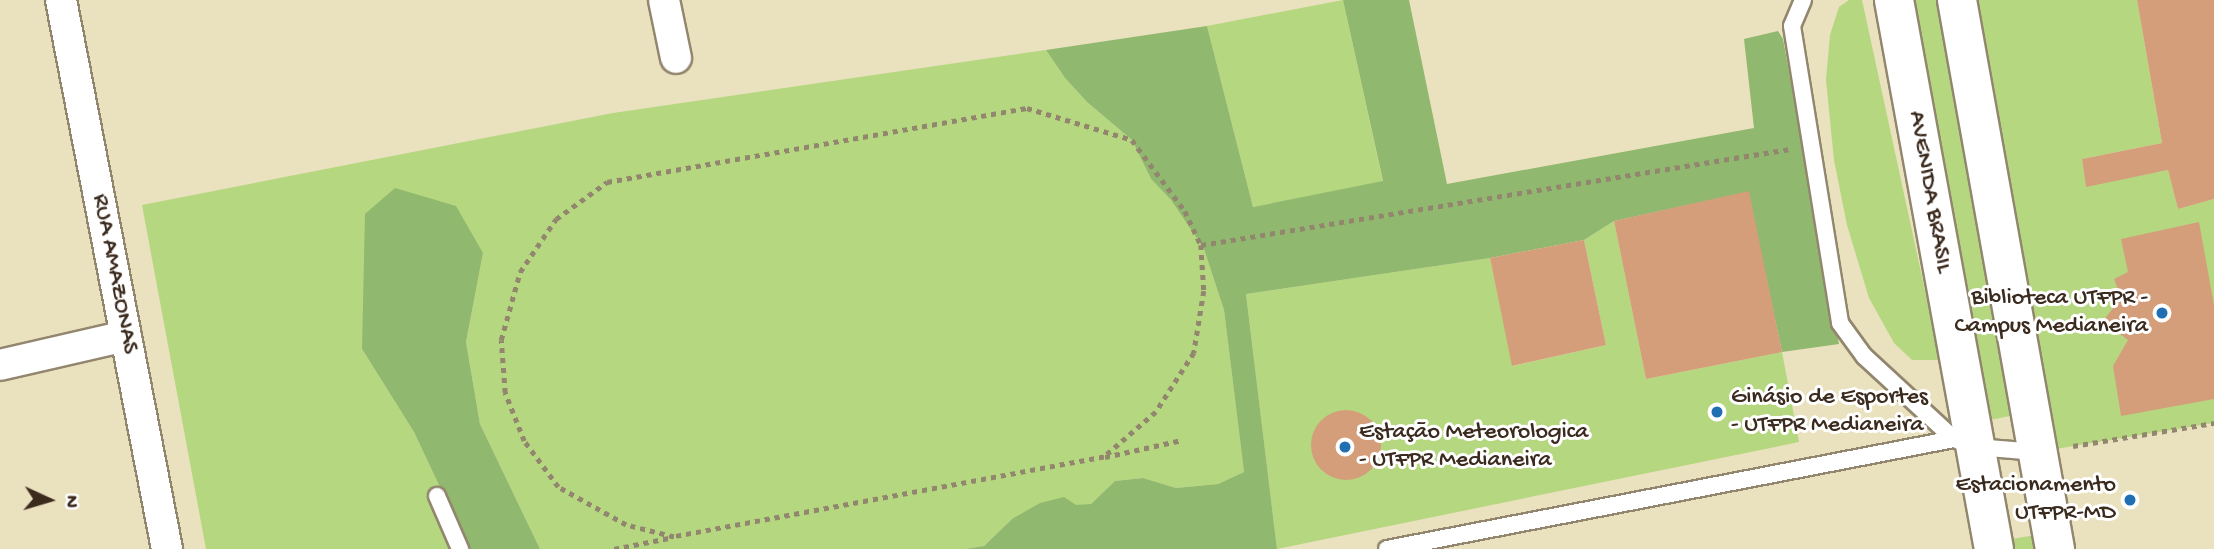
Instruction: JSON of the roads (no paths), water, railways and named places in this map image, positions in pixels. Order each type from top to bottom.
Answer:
[{"type":"street","name":"RUA AMAZONAS","points":[[61,0],[167,549]]},
{"type":"street","points":[[664,0],[676,58]]},
{"type":"street","name":"AVENIDA BRASIL","points":[[1894,0],[1965,443],[1994,549]]},
{"type":"street","points":[[1957,0],[2055,549]]},
{"type":"street","points":[[0,365],[126,336]]},
{"type":"lane","points":[[1803,0],[1791,26],[1840,323],[1864,356],[1965,443]]},
{"type":"lane","points":[[1387,549],[1965,443],[2037,452]]},
{"type":"lane","points":[[437,496],[460,549]]},
{"type":"place","name":"Biblioteca UTFPR - Campus Medianeira","points":[[2162,313]]},
{"type":"place","name":"Ginásio de Esportes - UTFPR Medianeira","points":[[1717,412]]},
{"type":"place","name":"Estação Meteorologica - UTFPR Medianeira","points":[[1345,447]]},
{"type":"place","name":"Estacionamento UTFPR-MD","points":[[2130,500]]}]
